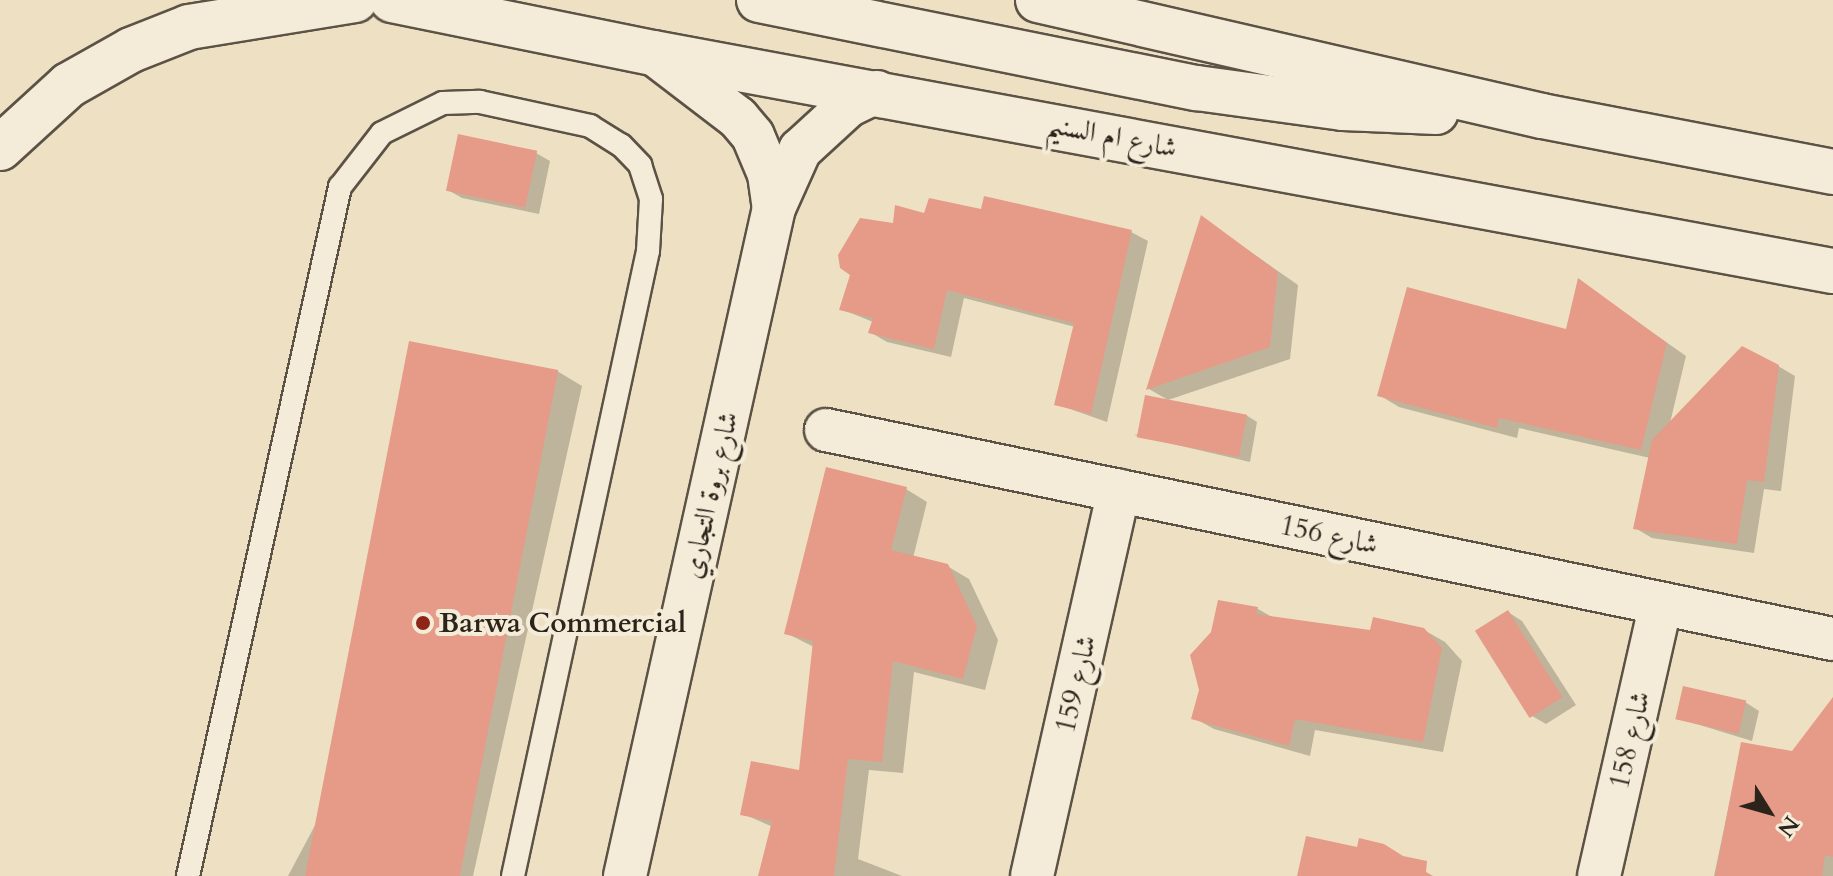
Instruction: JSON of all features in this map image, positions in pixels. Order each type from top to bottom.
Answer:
[{"type":"main road","points":[[0,148],[69,85],[131,50],[189,27],[355,0]]},
{"type":"main road","name":"شارع ام السنيم","points":[[392,0],[653,53],[1833,271]]},
{"type":"main road","points":[[759,0],[1197,88],[1343,108],[1542,116]]},
{"type":"main road","points":[[1038,0],[1542,116],[1833,172]]},
{"type":"street","name":"شارع بروة التجاري","points":[[653,53],[738,118],[753,136],[769,174],[774,208]]},
{"type":"street","name":"شارع بروة التجاري","points":[[625,876],[774,208],[800,150],[848,106],[877,92]]},
{"type":"street","name":"شارع 156","points":[[826,430],[1833,639]]},
{"type":"street","name":"شارع 159","points":[[1032,876],[1119,491]]},
{"type":"street","name":"شارع 158","points":[[1599,876],[1661,604]]},
{"type":"lane","points":[[188,876],[340,187],[382,133],[443,103],[480,102],[590,126],[621,145],[640,165],[651,199],[648,251],[513,876]]},
{"type":"building","points":[[458,134],[537,151],[525,208],[446,191]]},
{"type":"building","points":[[984,196],[1132,230],[1091,414],[1054,405],[1074,323],[947,290],[934,349],[868,333],[873,318],[839,310],[850,275],[840,268],[838,255],[860,218],[893,223],[895,205],[924,213],[929,198],[981,209]]},
{"type":"building","points":[[1201,215],[1278,272],[1270,347],[1146,390]]},
{"type":"building","points":[[1578,278],[1667,343],[1641,450],[1499,418],[1497,428],[1377,396],[1407,287],[1566,329]]},
{"type":"building","name":"Barwa Commercial","points":[[409,341],[558,370],[460,876],[305,876]]},
{"type":"building","points":[[1742,346],[1779,365],[1764,482],[1747,480],[1737,544],[1633,529],[1652,440]]},
{"type":"building","points":[[1145,395],[1247,415],[1239,457],[1137,437]]},
{"type":"building","points":[[826,467],[907,487],[891,550],[948,564],[977,626],[963,679],[893,661],[882,762],[848,759],[834,876],[758,876],[772,821],[740,815],[751,761],[799,770],[813,641],[784,634]]},
{"type":"building","points":[[1218,600],[1258,607],[1256,614],[1370,630],[1373,617],[1424,628],[1442,648],[1423,742],[1295,719],[1289,746],[1191,719],[1199,690],[1190,655],[1211,632]]},
{"type":"building","points":[[1508,610],[1563,697],[1530,718],[1475,631]]},
{"type":"building","points":[[1683,686],[1746,701],[1739,734],[1675,719]]},
{"type":"building","points":[[1833,697],[1833,857],[1825,855],[1822,876],[1715,876],[1741,742],[1792,751]]},
{"type":"building","points":[[1306,836],[1357,847],[1359,838],[1384,844],[1403,856],[1427,861],[1426,872],[1433,876],[1297,876]]},
{"type":"place","name":"Barwa Commercial","points":[[423,623]]}]
